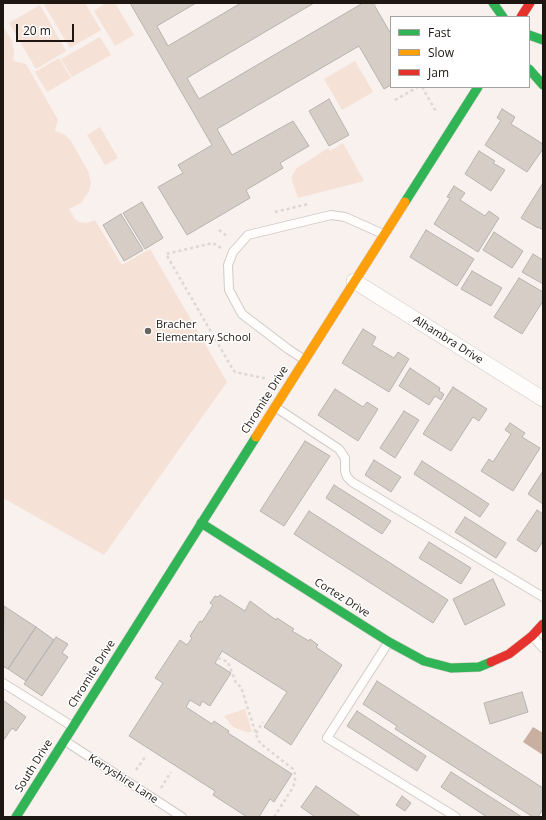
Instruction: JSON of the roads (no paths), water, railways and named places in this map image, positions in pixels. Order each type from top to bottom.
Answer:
[{"type":"street","points":[[493,3],[502,16]]},
{"type":"street","points":[[522,16],[530,3]]},
{"type":"street","points":[[530,35],[543,40]]},
{"type":"street","points":[[530,70],[543,85]]},
{"type":"street","name":"Chromite Drive","points":[[72,727],[305,360],[354,280],[477,88]]},
{"type":"street","name":"Alhambra Drive","points":[[354,280],[543,399]]},
{"type":"street","name":"Cortez Drive","points":[[201,523],[389,642],[424,662],[451,668],[479,667],[509,654],[532,636]]},
{"type":"street","points":[[532,636],[543,624]]},
{"type":"street","name":"South Drive","points":[[16,817],[72,727]]},
{"type":"lane","points":[[305,360],[242,314],[229,290],[228,265],[233,252],[248,235],[331,215],[345,217],[384,234]]},
{"type":"lane","points":[[275,407],[339,449],[345,458],[345,471],[347,477],[352,482],[543,597]]},
{"type":"lane","points":[[532,636],[543,648]]},
{"type":"lane","points":[[389,642],[327,738],[456,817]]},
{"type":"lane","points":[[3,683],[72,727]]},
{"type":"lane","name":"Kerryshire Lane","points":[[64,741],[182,817]]},
{"type":"place","name":"Bracher Elementary School","points":[[148,331]]}]
